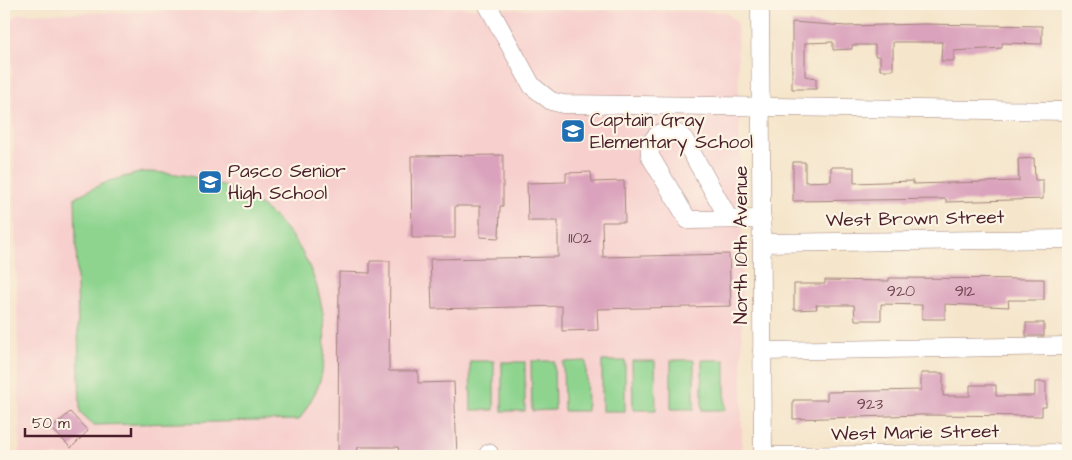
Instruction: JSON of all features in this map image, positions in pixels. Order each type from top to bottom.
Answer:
[{"type":"street","points":[[487,4],[532,86],[551,101],[562,104],[1068,110]]},
{"type":"street","name":"North 10th Avenue","points":[[760,4],[763,456]]},
{"type":"street","points":[[729,219],[684,139],[680,135],[670,132],[662,132],[654,136],[649,147],[650,156],[688,220],[762,219]]},
{"type":"street","name":"West Brown Street","points":[[762,243],[1068,239]]},
{"type":"street","points":[[762,351],[1068,346]]},
{"type":"street","name":"West Marie Street","points":[[763,456],[1068,452]]},
{"type":"shaded area","name":"Pasco Senior High School","points":[[406,7],[726,12],[737,22],[742,240],[742,456],[20,456],[11,20],[18,14]]},
{"type":"green space","points":[[143,172],[176,174],[207,180],[235,191],[260,205],[281,224],[299,248],[313,275],[322,308],[325,336],[323,366],[319,384],[299,420],[94,425],[80,412],[75,197],[109,181]]},
{"type":"green space","points":[[671,360],[694,360],[694,409],[671,409]]},
{"type":"green space","points":[[702,360],[725,360],[725,410],[702,410]]},
{"type":"green space","points":[[470,361],[494,361],[494,410],[471,410]]},
{"type":"green space","points":[[531,361],[554,361],[555,410],[532,411]]},
{"type":"green space","points":[[586,361],[587,411],[564,411],[563,362]]},
{"type":"green space","points":[[602,361],[625,361],[625,411],[602,411]]},
{"type":"green space","points":[[632,361],[655,361],[656,410],[633,410]]},
{"type":"green space","points":[[502,362],[525,362],[525,411],[502,411]]},
{"type":"building","points":[[792,22],[846,26],[924,24],[1042,26],[1042,44],[1002,43],[1002,48],[954,51],[954,61],[941,61],[942,42],[893,42],[893,70],[880,70],[880,56],[875,56],[875,45],[852,45],[852,49],[833,50],[833,42],[805,43],[805,76],[816,78],[816,89],[792,89]]},
{"type":"building","points":[[503,155],[503,206],[500,206],[499,238],[480,237],[480,206],[455,206],[455,238],[412,238],[411,156]]},
{"type":"building","points":[[1034,158],[1035,180],[1043,180],[1043,199],[946,202],[946,199],[793,201],[793,162],[805,162],[805,182],[831,181],[831,167],[854,167],[854,183],[913,181],[913,184],[1019,181],[1018,159]]},
{"type":"building","points":[[591,172],[592,182],[624,181],[625,222],[602,222],[603,257],[729,254],[731,306],[597,309],[598,330],[562,331],[562,306],[432,309],[430,259],[558,257],[558,221],[528,221],[527,183],[566,182],[566,173]]},
{"type":"building","points":[[370,261],[390,261],[389,371],[418,371],[418,383],[454,382],[457,456],[400,456],[398,447],[358,447],[357,456],[338,456],[339,272],[370,273]]},
{"type":"building","points":[[889,278],[1044,279],[1044,300],[1008,300],[1009,307],[945,304],[945,319],[922,319],[922,305],[881,304],[881,320],[855,320],[854,305],[816,305],[817,309],[794,310],[794,284],[825,284],[825,280],[889,281]]},
{"type":"building","points":[[1026,323],[1044,323],[1044,336],[1026,336]]},
{"type":"building","points":[[921,373],[943,373],[943,396],[970,396],[970,385],[996,385],[996,396],[1035,396],[1035,382],[1046,382],[1046,407],[1042,407],[1042,416],[921,415],[793,419],[793,400],[827,400],[827,392],[921,390]]},
{"type":"building","points":[[70,412],[88,431],[71,448],[52,429]]},
{"type":"place","name":"Captain Gray Elementary School","points":[[573,131]]},
{"type":"place","name":"Pasco Senior High School","points":[[210,182]]}]
